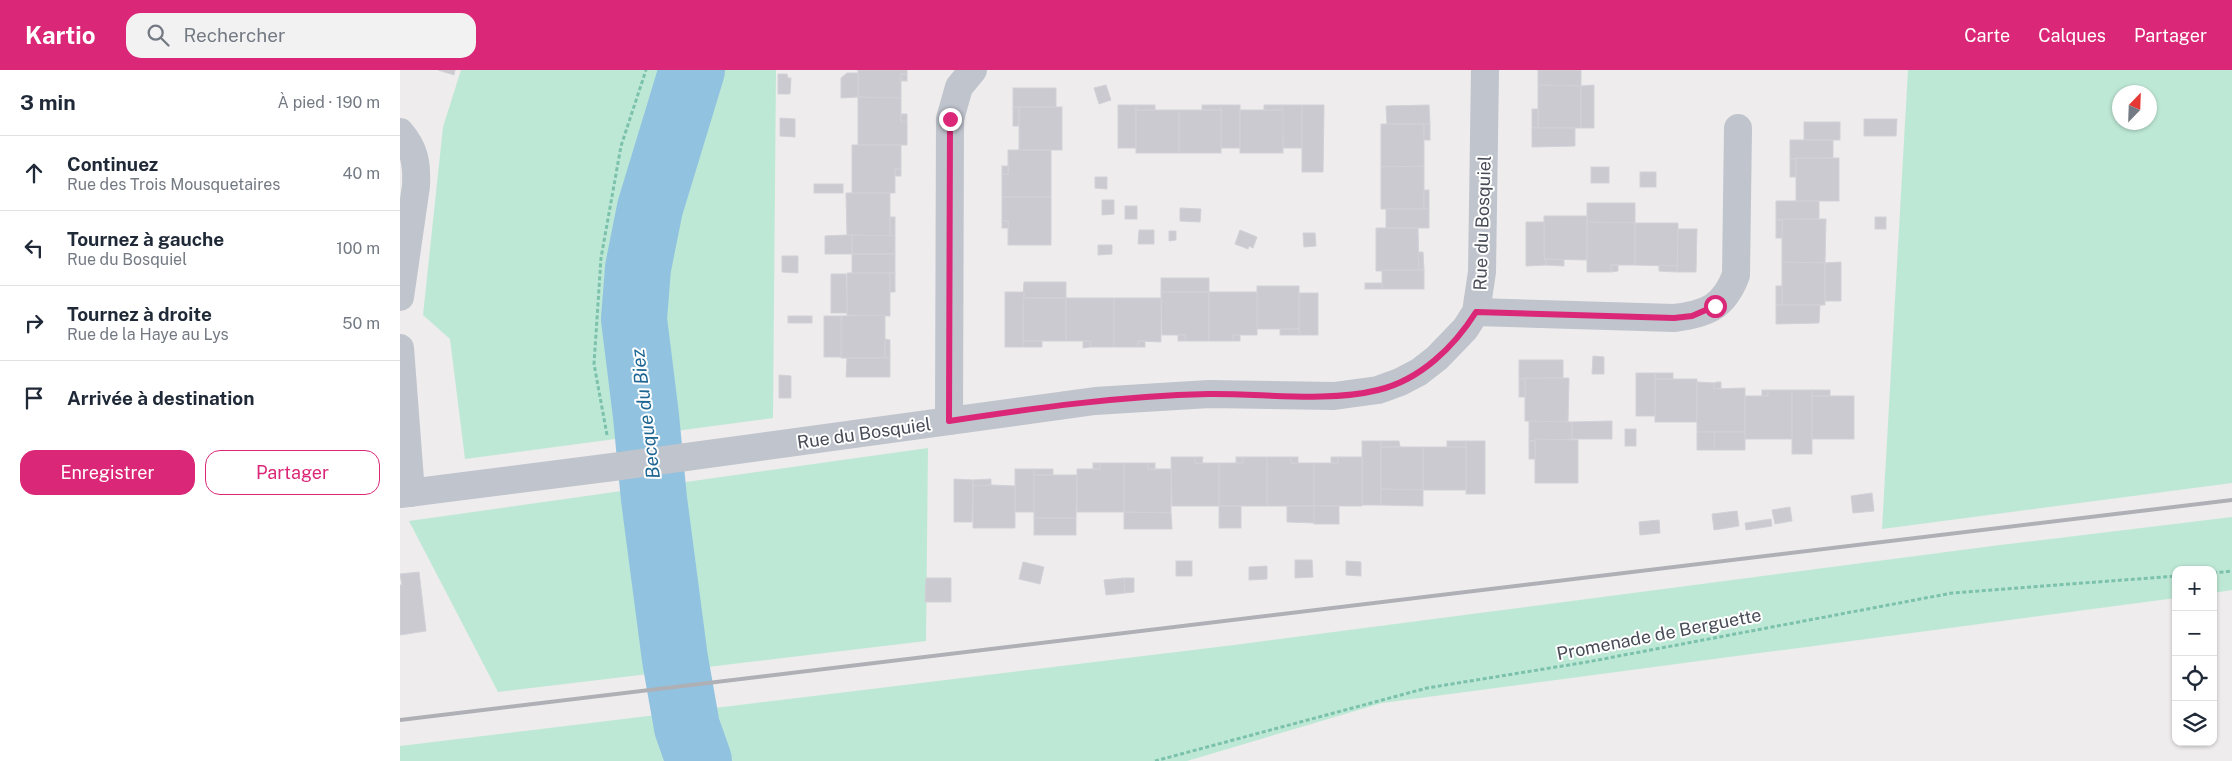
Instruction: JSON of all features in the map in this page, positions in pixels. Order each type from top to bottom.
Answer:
[{"type":"street","points":[[949,421],[950,119],[958,87],[973,70]]},
{"type":"street","name":"Rue du Bosquiel","points":[[406,493],[681,458],[1050,406],[1131,398],[1209,394],[1334,396],[1378,390],[1419,372],[1437,358],[1465,329],[1476,312],[1482,272],[1485,70]]},
{"type":"street","points":[[1476,312],[1674,318],[1692,316],[1715,306],[1731,287],[1736,267],[1738,128]]},
{"type":"street","points":[[400,132],[414,152],[417,168],[400,297]]},
{"type":"street","points":[[400,348],[406,493]]},
{"type":"path","points":[[619,466],[594,364],[601,258],[621,146],[646,70]]},
{"type":"path","points":[[2217,573],[2232,571]]},
{"type":"path","name":"Promenade de Berguette","points":[[1155,761],[1427,688],[1587,662],[1952,593],[2172,576]]},
{"type":"green space","points":[[461,70],[776,70],[773,418],[465,459],[450,339],[423,315],[443,127]]},
{"type":"green space","points":[[1908,70],[2232,70],[2232,483],[1882,529]]},
{"type":"green space","points":[[928,448],[926,641],[498,692],[409,521]]},
{"type":"green space","points":[[2232,517],[2232,590],[2217,592],[2217,566],[2172,566],[2172,599],[1382,703],[1187,761],[400,761],[400,746],[1234,645],[2000,545]]},
{"type":"building","points":[[438,70],[455,70],[454,75]]},
{"type":"building","points":[[858,70],[907,70],[907,74],[901,74],[901,98],[858,97]]},
{"type":"building","points":[[1538,70],[1581,70],[1581,86],[1538,85]]},
{"type":"building","points":[[847,73],[858,73],[858,97],[841,98],[841,78]]},
{"type":"building","points":[[778,74],[787,74],[788,78],[791,78],[790,94],[778,94]]},
{"type":"building","points":[[901,74],[907,74],[907,81],[901,81]]},
{"type":"building","points":[[1106,85],[1111,100],[1099,104],[1094,88]]},
{"type":"building","points":[[1538,85],[1581,86],[1581,128],[1538,128]]},
{"type":"building","points":[[1594,85],[1594,128],[1581,128],[1581,86]]},
{"type":"building","points":[[1013,88],[1056,88],[1056,107],[1013,107]]},
{"type":"building","points":[[858,97],[901,98],[901,122],[907,121],[907,145],[858,145]]},
{"type":"building","points":[[1118,105],[1136,105],[1136,148],[1118,148]]},
{"type":"building","points":[[1136,105],[1155,105],[1155,110],[1136,110]]},
{"type":"building","points":[[1202,105],[1221,105],[1221,110],[1202,110]]},
{"type":"building","points":[[1221,105],[1240,105],[1240,148],[1221,148]]},
{"type":"building","points":[[1264,105],[1282,105],[1283,110],[1264,110]]},
{"type":"building","points":[[1282,105],[1302,105],[1302,148],[1283,148]]},
{"type":"building","points":[[1302,105],[1324,105],[1323,172],[1302,172]]},
{"type":"building","points":[[1429,105],[1430,124],[1387,124],[1386,106]]},
{"type":"building","points":[[1013,107],[1019,107],[1019,126],[1013,126]]},
{"type":"building","points":[[1019,107],[1062,107],[1062,150],[1019,150]]},
{"type":"building","points":[[1532,109],[1538,109],[1538,128],[1532,128]]},
{"type":"building","points":[[1136,110],[1179,110],[1179,153],[1136,153]]},
{"type":"building","points":[[1179,110],[1221,110],[1221,153],[1179,153]]},
{"type":"building","points":[[1240,110],[1283,110],[1283,153],[1240,153]]},
{"type":"building","points":[[901,114],[907,114],[907,121],[901,122]]},
{"type":"building","points":[[780,118],[795,119],[795,137],[780,136]]},
{"type":"building","points":[[1864,119],[1897,119],[1896,136],[1864,136]]},
{"type":"building","points":[[1804,122],[1840,122],[1840,140],[1804,140]]},
{"type":"building","points":[[1381,124],[1424,124],[1424,166],[1381,167]]},
{"type":"building","points":[[1424,124],[1430,124],[1430,140],[1424,140]]},
{"type":"building","points":[[1532,128],[1575,128],[1575,146],[1532,147]]},
{"type":"building","points":[[1790,140],[1833,140],[1833,158],[1790,159]]},
{"type":"building","points":[[852,145],[901,145],[901,169],[895,169],[895,193],[852,193]]},
{"type":"building","points":[[1008,150],[1051,150],[1051,197],[1002,197],[1002,174],[1008,174]]},
{"type":"building","points":[[1796,158],[1839,158],[1839,201],[1796,201]]},
{"type":"building","points":[[1790,159],[1796,159],[1796,177],[1790,177]]},
{"type":"building","points":[[1002,166],[1008,166],[1008,174],[1002,174]]},
{"type":"building","points":[[1424,166],[1424,209],[1381,209],[1381,167]]},
{"type":"building","points":[[1591,167],[1609,167],[1609,183],[1591,183]]},
{"type":"building","points":[[895,169],[901,169],[901,176],[895,176]]},
{"type":"building","points":[[1640,172],[1656,172],[1656,187],[1640,187]]},
{"type":"building","points":[[1095,177],[1107,177],[1107,189],[1095,188]]},
{"type":"building","points":[[814,184],[843,184],[843,193],[814,193]]},
{"type":"building","points":[[1424,190],[1429,190],[1429,209],[1424,209]]},
{"type":"building","points":[[846,193],[890,193],[890,236],[847,235]]},
{"type":"building","points":[[1002,197],[1051,197],[1051,245],[1008,245],[1008,221],[1002,221]]},
{"type":"building","points":[[1102,200],[1114,200],[1114,214],[1102,215]]},
{"type":"building","points":[[1776,201],[1819,201],[1819,219],[1776,220]]},
{"type":"building","points":[[1587,203],[1635,203],[1635,223],[1587,222]]},
{"type":"building","points":[[1125,206],[1137,206],[1137,219],[1125,219]]},
{"type":"building","points":[[1180,208],[1201,209],[1200,222],[1180,221]]},
{"type":"building","points":[[1386,209],[1429,209],[1429,228],[1386,228]]},
{"type":"building","points":[[1544,216],[1587,216],[1587,260],[1544,259]]},
{"type":"building","points":[[890,217],[895,217],[895,236],[890,236]]},
{"type":"building","points":[[1875,217],[1886,217],[1886,229],[1875,229]]},
{"type":"building","points":[[1782,219],[1826,219],[1825,263],[1782,262]]},
{"type":"building","points":[[1776,220],[1782,220],[1782,238],[1776,238]]},
{"type":"building","points":[[1002,221],[1008,221],[1008,228],[1002,228]]},
{"type":"building","points":[[1526,222],[1544,222],[1544,259],[1546,259],[1546,265],[1526,266]]},
{"type":"building","points":[[1587,222],[1635,223],[1635,265],[1611,265],[1611,272],[1587,272]]},
{"type":"building","points":[[1635,223],[1678,223],[1678,266],[1635,265]]},
{"type":"building","points":[[1376,228],[1418,228],[1419,271],[1376,271]]},
{"type":"building","points":[[1678,229],[1697,229],[1696,272],[1677,272]]},
{"type":"building","points":[[1139,230],[1154,230],[1154,244],[1138,244]]},
{"type":"building","points":[[1240,230],[1257,237],[1253,248],[1249,246],[1248,249],[1235,244]]},
{"type":"building","points":[[1169,231],[1176,231],[1176,240],[1169,241]]},
{"type":"building","points":[[1303,233],[1315,233],[1316,246],[1304,247]]},
{"type":"building","points":[[852,235],[852,254],[825,254],[825,236]]},
{"type":"building","points":[[852,235],[895,236],[895,254],[852,254]]},
{"type":"building","points":[[1098,245],[1112,245],[1112,254],[1098,255]]},
{"type":"building","points":[[1418,252],[1423,252],[1424,270],[1419,271]]},
{"type":"building","points":[[852,254],[895,254],[895,273],[852,273]]},
{"type":"building","points":[[782,256],[798,256],[798,273],[782,272]]},
{"type":"building","points":[[1546,259],[1564,260],[1564,266],[1546,265]]},
{"type":"building","points":[[1782,262],[1825,263],[1825,305],[1782,305]]},
{"type":"building","points":[[1841,262],[1841,301],[1825,301],[1825,263]]},
{"type":"building","points":[[1611,265],[1618,265],[1618,271],[1611,272]]},
{"type":"building","points":[[1659,265],[1677,266],[1677,272],[1659,271]]},
{"type":"building","points":[[1382,270],[1424,270],[1424,289],[1382,289]]},
{"type":"building","points":[[847,273],[890,273],[890,316],[847,315]]},
{"type":"building","points":[[890,273],[895,273],[895,292],[890,292]]},
{"type":"building","points":[[831,274],[846,274],[847,313],[831,313]]},
{"type":"building","points":[[1161,278],[1209,278],[1209,292],[1161,292]]},
{"type":"building","points":[[1024,282],[1066,282],[1066,298],[1023,298]]},
{"type":"building","points":[[1365,283],[1382,283],[1382,289],[1365,289]]},
{"type":"building","points":[[1257,286],[1299,286],[1299,329],[1257,329]]},
{"type":"building","points":[[1776,286],[1782,286],[1782,305],[1776,305]]},
{"type":"building","points":[[1005,292],[1024,292],[1024,347],[1005,347]]},
{"type":"building","points":[[1161,292],[1209,292],[1209,341],[1185,341],[1185,335],[1162,335]]},
{"type":"building","points":[[1209,292],[1257,292],[1257,335],[1233,335],[1233,341],[1209,341]]},
{"type":"building","points":[[1299,293],[1318,293],[1318,335],[1299,335]]},
{"type":"building","points":[[1023,298],[1066,298],[1066,341],[1023,341]]},
{"type":"building","points":[[1066,298],[1114,298],[1114,347],[1090,347],[1090,341],[1066,341]]},
{"type":"building","points":[[1114,298],[1161,298],[1161,342],[1138,341],[1138,347],[1114,347]]},
{"type":"building","points":[[1776,305],[1820,305],[1819,323],[1776,324]]},
{"type":"building","points":[[885,315],[885,358],[841,358],[841,316]]},
{"type":"building","points":[[788,316],[812,316],[812,323],[788,323]]},
{"type":"building","points":[[824,316],[841,316],[841,357],[824,357]]},
{"type":"building","points":[[1280,329],[1299,329],[1299,335],[1280,335]]},
{"type":"building","points":[[1178,335],[1185,335],[1185,341],[1178,341]]},
{"type":"building","points":[[1233,335],[1240,335],[1240,341],[1233,341]]},
{"type":"building","points":[[885,339],[890,340],[890,358],[885,358]]},
{"type":"building","points":[[1023,341],[1042,341],[1042,347],[1024,347]]},
{"type":"building","points":[[1083,341],[1090,341],[1090,347],[1083,348]]},
{"type":"building","points":[[1138,341],[1145,341],[1145,347],[1138,347]]},
{"type":"building","points":[[1593,356],[1604,357],[1604,374],[1592,374]]},
{"type":"building","points":[[847,358],[890,358],[890,377],[846,377]]},
{"type":"building","points":[[1519,360],[1563,360],[1563,378],[1519,379]]},
{"type":"building","points":[[1636,373],[1655,373],[1655,416],[1636,416]]},
{"type":"building","points":[[1655,373],[1673,373],[1673,379],[1655,379]]},
{"type":"building","points":[[779,375],[791,376],[791,398],[779,398]]},
{"type":"building","points":[[1525,378],[1569,378],[1568,422],[1525,421]]},
{"type":"building","points":[[1519,379],[1525,379],[1525,397],[1519,397]]},
{"type":"building","points":[[1655,379],[1697,379],[1697,422],[1655,422]]},
{"type":"building","points":[[1697,382],[1714,383],[1714,389],[1745,388],[1745,432],[1697,432]]},
{"type":"building","points":[[1721,382],[1721,388],[1714,389],[1714,383]]},
{"type":"building","points":[[1762,390],[1768,390],[1768,396],[1762,396]]},
{"type":"building","points":[[1768,390],[1792,390],[1792,439],[1745,439],[1745,396],[1768,396]]},
{"type":"building","points":[[1792,390],[1812,390],[1812,454],[1792,454]]},
{"type":"building","points":[[1812,390],[1830,390],[1830,396],[1812,396]]},
{"type":"building","points":[[1812,396],[1854,396],[1854,439],[1812,439]]},
{"type":"building","points":[[1529,421],[1572,422],[1572,439],[1529,441]]},
{"type":"building","points":[[1612,421],[1612,439],[1572,439],[1572,422]]},
{"type":"building","points":[[1625,429],[1636,429],[1636,446],[1625,446]]},
{"type":"building","points":[[1697,432],[1715,432],[1714,450],[1697,450]]},
{"type":"building","points":[[1715,432],[1745,432],[1745,450],[1714,450]]},
{"type":"building","points":[[1535,439],[1578,440],[1578,483],[1535,483]]},
{"type":"building","points":[[1362,441],[1381,441],[1381,505],[1362,505]]},
{"type":"building","points":[[1381,441],[1399,441],[1400,447],[1381,447]]},
{"type":"building","points":[[1447,441],[1466,441],[1466,447],[1447,447]]},
{"type":"building","points":[[1466,441],[1485,441],[1485,494],[1466,494]]},
{"type":"building","points":[[1529,441],[1535,441],[1535,459],[1529,459]]},
{"type":"building","points":[[1381,447],[1423,447],[1423,490],[1381,489]]},
{"type":"building","points":[[1423,447],[1466,447],[1466,490],[1423,490]]},
{"type":"building","points":[[1171,457],[1195,457],[1195,463],[1219,463],[1219,506],[1172,506]]},
{"type":"building","points":[[1195,457],[1203,457],[1202,463],[1195,463]]},
{"type":"building","points":[[1236,457],[1243,457],[1243,463],[1236,463]]},
{"type":"building","points":[[1243,457],[1267,457],[1267,506],[1219,506],[1219,463],[1243,463]]},
{"type":"building","points":[[1267,457],[1291,457],[1291,463],[1314,463],[1314,506],[1267,506]]},
{"type":"building","points":[[1291,457],[1298,457],[1298,463],[1291,463]]},
{"type":"building","points":[[1331,457],[1338,457],[1338,463],[1331,463]]},
{"type":"building","points":[[1338,457],[1362,457],[1362,506],[1314,506],[1314,463],[1338,463]]},
{"type":"building","points":[[1093,463],[1100,463],[1100,469],[1093,469]]},
{"type":"building","points":[[1100,463],[1124,463],[1124,512],[1077,512],[1077,469],[1100,469]]},
{"type":"building","points":[[1124,463],[1148,463],[1148,469],[1171,469],[1171,513],[1124,512]]},
{"type":"building","points":[[1148,463],[1155,463],[1155,469],[1148,469]]},
{"type":"building","points":[[1015,469],[1034,469],[1034,512],[1015,512]]},
{"type":"building","points":[[1034,469],[1053,469],[1053,475],[1034,475]]},
{"type":"building","points":[[1034,475],[1077,475],[1076,518],[1034,518]]},
{"type":"building","points":[[954,479],[973,480],[972,522],[954,522]]},
{"type":"building","points":[[991,479],[991,485],[973,486],[973,480]]},
{"type":"building","points":[[973,486],[1015,486],[1015,528],[973,528]]},
{"type":"building","points":[[1381,489],[1423,490],[1423,506],[1381,505]]},
{"type":"building","points":[[1872,493],[1874,511],[1853,513],[1851,496]]},
{"type":"building","points":[[1219,506],[1241,506],[1241,528],[1219,528]]},
{"type":"building","points":[[1287,506],[1314,506],[1315,523],[1287,522]]},
{"type":"building","points":[[1314,506],[1339,506],[1339,524],[1314,524]]},
{"type":"building","points":[[1790,507],[1792,521],[1775,524],[1772,510]]},
{"type":"building","points":[[1737,511],[1739,526],[1714,530],[1712,514]]},
{"type":"building","points":[[1124,512],[1171,513],[1172,529],[1124,529]]},
{"type":"building","points":[[1034,518],[1076,518],[1076,535],[1034,535]]},
{"type":"building","points":[[1771,519],[1772,526],[1746,530],[1745,523]]},
{"type":"building","points":[[1659,520],[1660,533],[1640,535],[1639,522]]},
{"type":"building","points":[[1295,560],[1312,560],[1313,577],[1295,578]]},
{"type":"building","points":[[1176,561],[1192,561],[1192,576],[1176,576]]},
{"type":"building","points":[[1346,561],[1361,562],[1361,576],[1346,575]]},
{"type":"building","points":[[1023,562],[1044,567],[1040,584],[1019,579]]},
{"type":"building","points":[[1267,566],[1267,579],[1249,580],[1249,567]]},
{"type":"building","points":[[419,572],[426,631],[400,635],[400,585],[402,585],[400,574]]},
{"type":"building","points":[[926,578],[951,578],[951,602],[925,602]]},
{"type":"building","points":[[1124,578],[1134,578],[1134,592],[1125,593]]},
{"type":"building","points":[[1124,578],[1125,593],[1106,595],[1104,580]]},
{"type":"waterway","name":"Becque du Biez","points":[[692,70],[650,208],[638,268],[634,319],[654,499],[675,659],[687,727],[699,761]]},
{"type":"railway","points":[[400,720],[2232,500]]},
{"type":"route","points":[[950,119],[949,421],[1050,406],[1131,398],[1209,394],[1334,396],[1378,390],[1400,382],[1419,372],[1437,358],[1465,329],[1476,312],[1674,318],[1692,316],[1705,312],[1715,306]]}]
